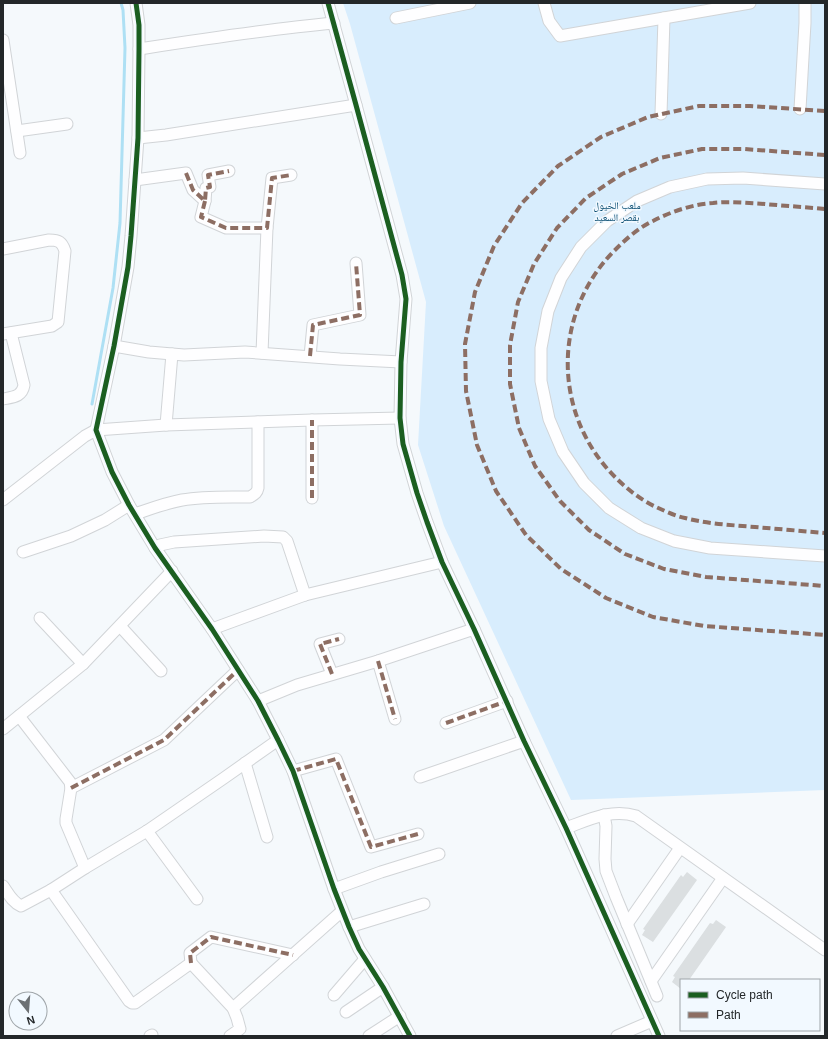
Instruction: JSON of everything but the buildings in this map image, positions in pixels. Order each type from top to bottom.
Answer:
[{"type":"street","points":[[136,3],[139,49],[138,138],[131,236],[128,267],[114,346],[96,430],[112,472],[155,548],[212,629],[258,701],[293,771],[342,911],[358,949],[383,987],[410,1036]]},
{"type":"street","points":[[328,3],[405,288],[406,306],[400,418],[407,457],[422,507],[442,562],[524,741],[566,828],[658,1036]]},
{"type":"street","points":[[396,18],[470,3]]},
{"type":"street","points":[[544,3],[549,21],[560,36],[750,3]]},
{"type":"street","points":[[800,109],[805,3]]},
{"type":"street","points":[[661,114],[664,18]]},
{"type":"street","points":[[139,49],[244,32],[334,23]]},
{"type":"street","points":[[3,40],[6,83],[17,131],[20,153]]},
{"type":"street","points":[[138,138],[356,105]]},
{"type":"street","points":[[17,131],[67,124]]},
{"type":"street","points":[[229,171],[208,175],[210,187],[206,188],[205,201],[200,217],[226,228],[267,228]]},
{"type":"street","points":[[135,180],[186,173],[194,190],[205,201]]},
{"type":"street","points":[[262,353],[267,228],[272,178],[292,175]]},
{"type":"street","points":[[825,184],[743,178],[707,179],[670,187],[637,201],[607,221],[581,247],[561,278],[548,311],[541,348],[541,381],[549,419],[563,452],[584,483],[609,508],[640,528],[674,541],[710,548],[825,556]]},
{"type":"street","points":[[3,250],[54,240],[59,241],[63,245],[65,251],[58,322],[52,326],[7,333],[24,385],[23,390],[18,396],[3,399]]},
{"type":"street","points":[[310,356],[313,325],[360,315],[356,263]]},
{"type":"street","points":[[114,346],[149,352],[184,355],[245,352],[402,362]]},
{"type":"street","points":[[166,425],[172,354]]},
{"type":"street","points":[[3,500],[85,436],[96,430],[166,425],[400,418]]},
{"type":"street","points":[[312,420],[312,498]]},
{"type":"street","points":[[22,552],[71,536],[132,509],[201,497],[250,497],[254,495],[258,488],[258,422]]},
{"type":"street","points":[[155,548],[160,545],[174,542],[264,536],[283,537],[288,546],[305,595]]},
{"type":"street","points":[[212,629],[305,595],[442,562]]},
{"type":"street","points":[[3,729],[83,664],[172,572]]},
{"type":"street","points":[[40,618],[83,664]]},
{"type":"street","points":[[120,626],[161,671]]},
{"type":"street","points":[[258,701],[297,685],[474,629]]},
{"type":"street","points":[[332,674],[320,644],[339,639]]},
{"type":"street","points":[[378,660],[394,719]]},
{"type":"street","points":[[71,788],[164,740],[238,670]]},
{"type":"street","points":[[446,723],[506,702]]},
{"type":"street","points":[[19,716],[70,782],[71,788],[66,823],[85,868]]},
{"type":"street","points":[[3,886],[13,900],[21,906],[51,890],[147,831],[278,740]]},
{"type":"street","points":[[420,777],[524,741]]},
{"type":"street","points":[[293,771],[336,759],[371,847],[418,834]]},
{"type":"street","points":[[245,763],[267,836]]},
{"type":"street","points":[[566,828],[604,815],[619,813],[636,816],[825,950]]},
{"type":"street","points":[[604,815],[606,826],[606,871],[658,996]]},
{"type":"street","points":[[147,831],[197,899]]},
{"type":"street","points":[[627,924],[680,848]]},
{"type":"street","points":[[334,889],[381,872],[439,854]]},
{"type":"street","points":[[651,981],[723,878]]},
{"type":"street","points":[[51,890],[129,1001],[132,1003],[150,993],[191,962]]},
{"type":"street","points":[[349,928],[424,904]]},
{"type":"street","points":[[233,1008],[342,911]]},
{"type":"street","points":[[230,1036],[241,1033],[233,1008],[191,962],[190,953],[211,937],[293,955]]},
{"type":"street","points":[[334,995],[365,959]]},
{"type":"street","points":[[346,1012],[383,987]]},
{"type":"street","points":[[369,1036],[400,1016]]},
{"type":"street","points":[[617,1036],[652,1021]]},
{"type":"green space","name":"ملعب الخيول بقصر السعيد","points":[[343,3],[825,3],[825,790],[571,800],[444,526],[418,445],[426,302]]},
{"type":"waterway","points":[[92,404],[113,288],[120,223],[125,48],[123,10],[121,3]]},
{"type":"marked path","points":[[825,111],[750,106],[699,106],[648,117],[601,137],[558,166],[522,203],[494,246],[475,292],[465,344],[466,391],[477,445],[496,491],[526,535],[561,569],[606,598],[653,617],[704,626],[825,635]]},
{"type":"marked path","points":[[825,155],[744,149],[702,149],[660,158],[622,174],[586,198],[557,228],[534,264],[518,302],[510,345],[510,384],[519,428],[535,466],[560,501],[589,530],[625,554],[664,569],[706,577],[825,586]]},
{"type":"marked path","points":[[186,173],[193,190],[205,201],[206,188],[210,187],[208,175],[229,171]]},
{"type":"marked path","points":[[205,201],[201,217],[226,228],[267,228],[272,178],[291,175]]},
{"type":"marked path","points":[[825,209],[719,202],[682,209],[642,227],[614,251],[593,277],[579,305],[570,335],[568,365],[571,396],[580,425],[595,453],[616,478],[640,498],[670,513],[702,522],[825,533]]},
{"type":"marked path","points":[[310,356],[313,325],[360,315],[356,263]]},
{"type":"marked path","points":[[312,420],[312,498]]},
{"type":"marked path","points":[[332,674],[320,644],[339,639]]},
{"type":"marked path","points":[[378,661],[395,719]]},
{"type":"marked path","points":[[71,788],[164,740],[238,670]]},
{"type":"marked path","points":[[446,723],[507,701]]},
{"type":"marked path","points":[[293,771],[336,759],[371,847],[418,834]]},
{"type":"marked path","points":[[191,963],[190,953],[211,937],[293,955]]},
{"type":"cycle path","points":[[136,3],[139,25],[138,138],[131,236],[128,267],[114,346],[96,430],[112,472],[129,505],[155,548],[212,629],[258,701],[293,771],[334,889],[349,927],[359,949],[383,987],[410,1036]]},
{"type":"cycle path","points":[[328,3],[402,275],[406,299],[401,362],[400,418],[403,444],[417,493],[442,562],[524,741],[566,828],[659,1036]]}]
